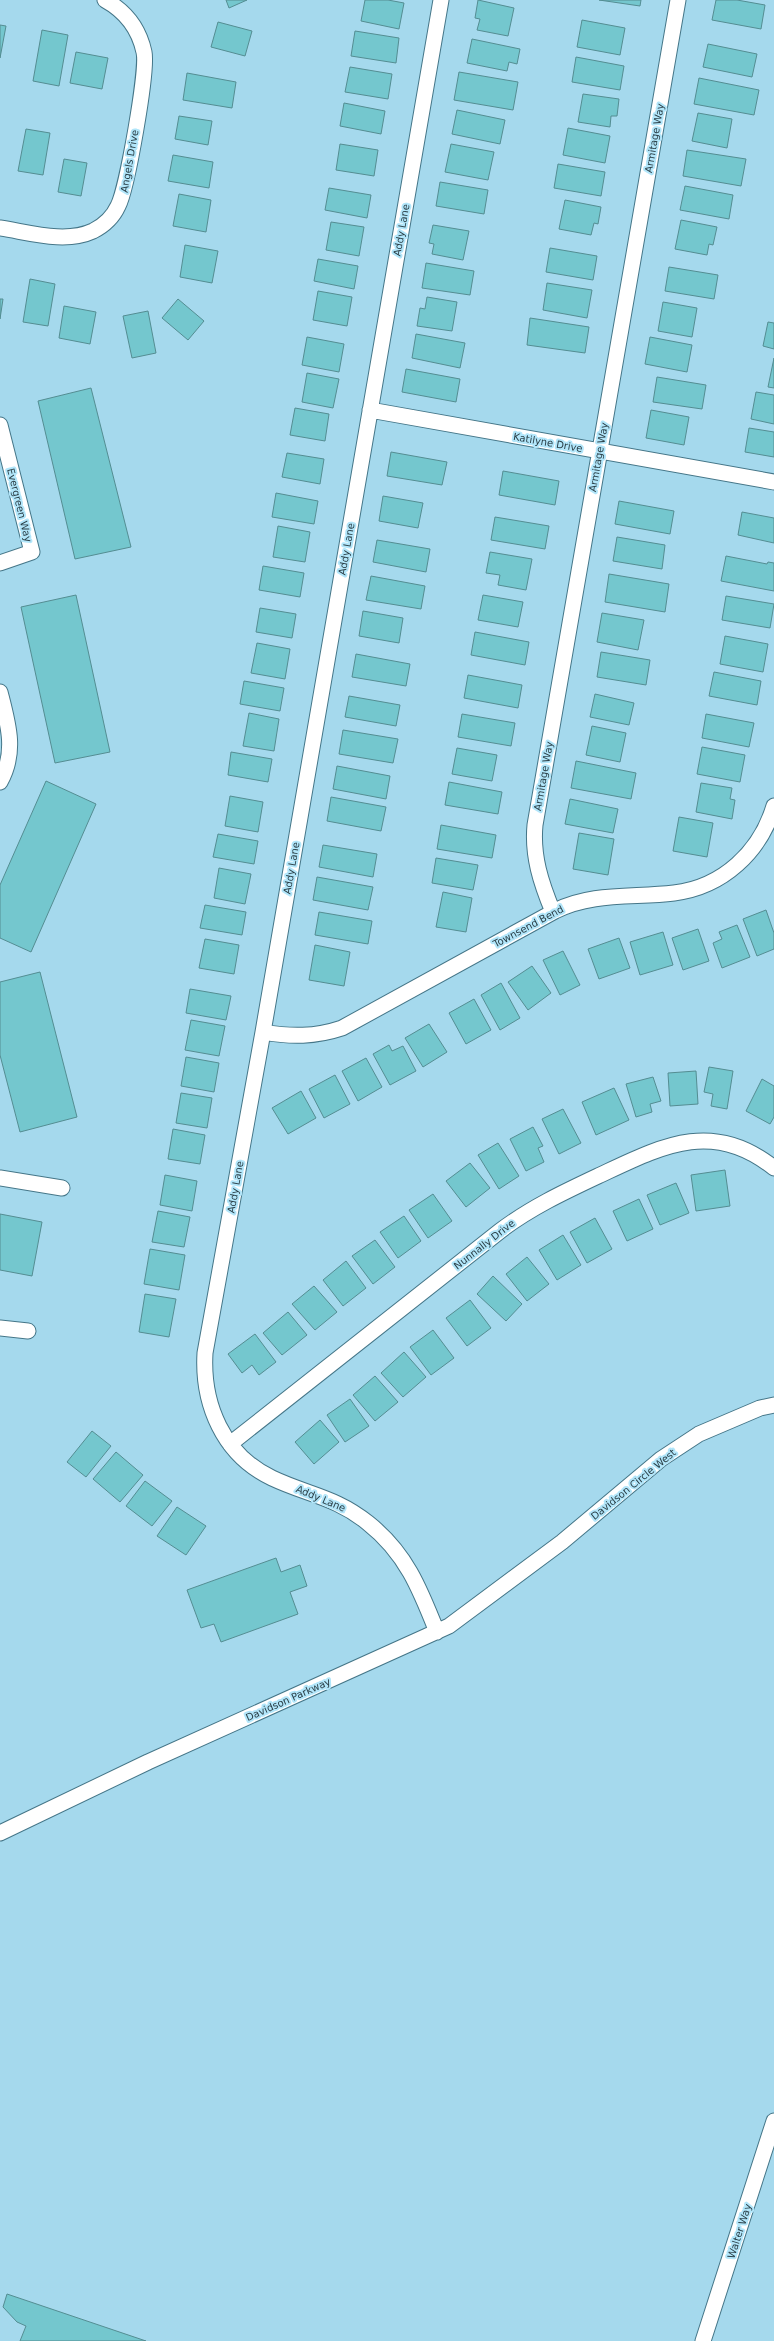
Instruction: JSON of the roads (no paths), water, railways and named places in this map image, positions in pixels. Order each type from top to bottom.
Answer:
[{"type":"street","name":"Angels Drive","points":[[0,228],[61,236],[83,235],[105,223],[118,207],[125,186],[145,62],[142,42],[137,30],[122,12],[105,0]]},
{"type":"street","name":"Addy Lane","points":[[438,1632],[414,1575],[397,1552],[376,1530],[351,1511],[332,1500],[279,1481],[261,1472],[244,1459],[230,1444],[216,1422],[207,1395],[205,1380],[205,1352],[263,1032],[441,0]]},
{"type":"street","name":"Armitage Way","points":[[553,912],[538,874],[534,832],[678,0]]},
{"type":"street","name":"Katilyne Drive","points":[[370,410],[774,482]]},
{"type":"street","name":"Evergreen Way","points":[[0,425],[32,552],[0,563]]},
{"type":"street","points":[[0,692],[11,740],[8,761],[0,782]]},
{"type":"street","name":"Townsend Bend","points":[[263,1032],[286,1036],[304,1036],[342,1028],[553,912],[582,900],[676,893],[708,884],[729,872],[749,854],[764,832],[774,806]]},
{"type":"street","name":"Nunnally Drive","points":[[230,1444],[500,1231],[556,1195],[656,1150],[679,1143],[706,1141],[729,1145],[755,1155],[774,1168]]},
{"type":"street","points":[[0,1178],[62,1188]]},
{"type":"street","points":[[0,1328],[28,1331]]},
{"type":"street","name":"Davidson Circle West","points":[[562,1542],[661,1459],[699,1434],[760,1408],[774,1405]]},
{"type":"street","name":"Davidson Parkway","points":[[0,1834],[148,1762],[438,1632],[466,1615],[562,1542]]},
{"type":"street","name":"Walter Way","points":[[703,2341],[774,2121]]}]
